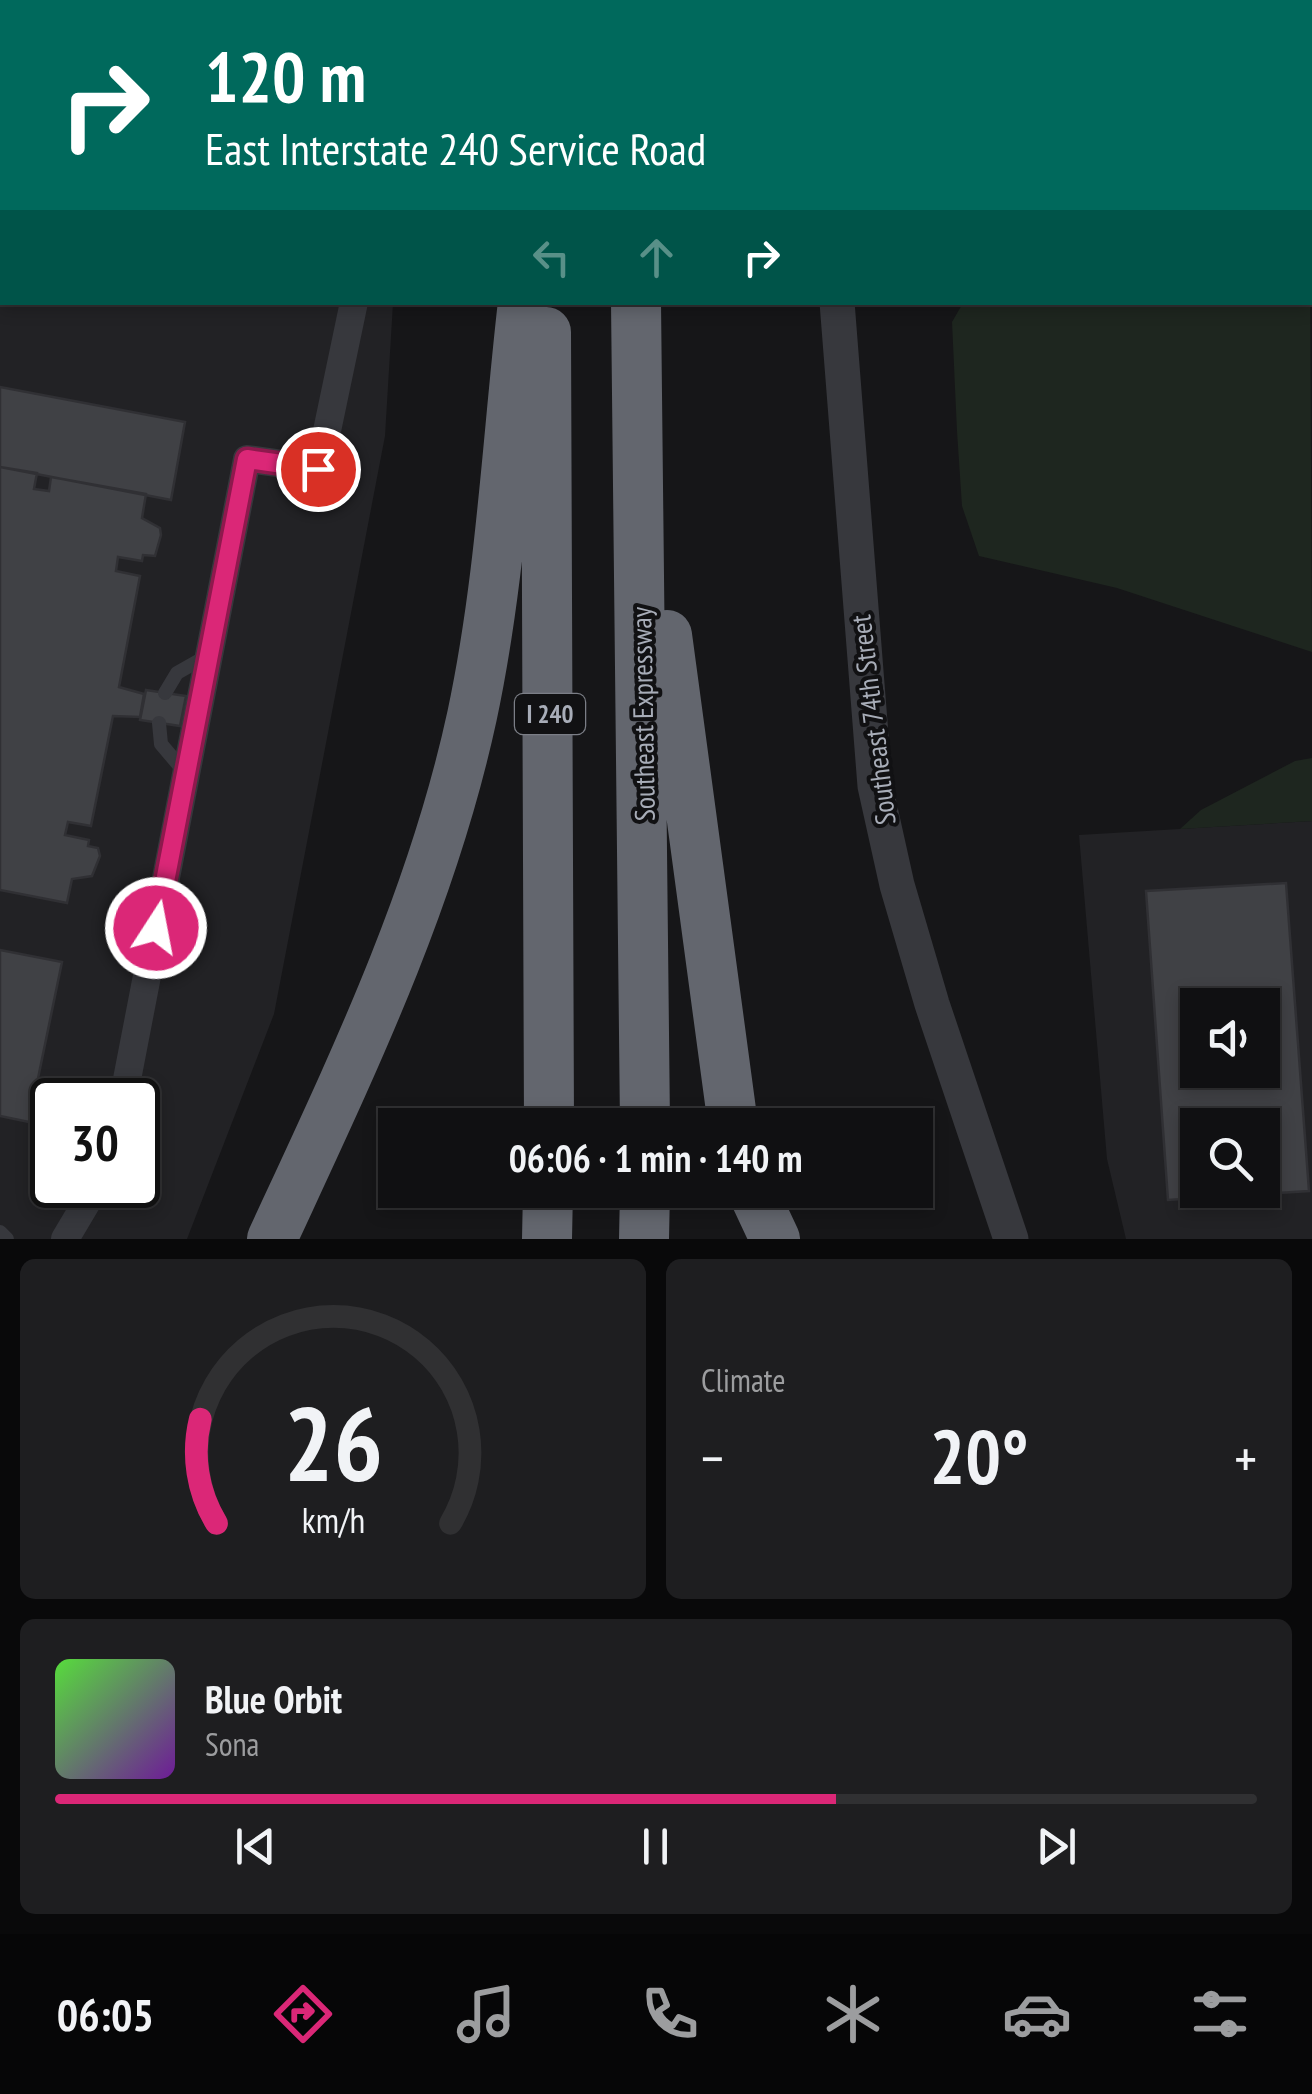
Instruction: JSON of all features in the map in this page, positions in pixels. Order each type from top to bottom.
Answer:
[{"type":"highway","points":[[272,1239],[380,1006],[423,896],[448,813],[489,630],[524,305]]},
{"type":"highway","name":"I 240","points":[[545,305],[549,1108]]},
{"type":"highway","name":"Southeast Expressway","points":[[636,305],[645,1108]]},
{"type":"highway","points":[[641,483],[680,712],[706,948],[730,1108]]},
{"type":"highway","points":[[548,1208],[548,1239]]},
{"type":"highway","points":[[644,1208],[644,1239]]},
{"type":"highway","points":[[760,1208],[775,1239]]},
{"type":"street","points":[[126,1078],[247,459],[318,469],[353,305]]},
{"type":"street","name":"Southeast 74th Street","points":[[837,305],[875,786],[897,885],[932,1004],[1011,1239]]},
{"type":"street","points":[[65,1239],[83,1208]]},
{"type":"lane","points":[[164,693],[176,673],[207,656]]},
{"type":"lane","points":[[159,722],[161,744],[178,761],[184,776]]},
{"type":"lane","points":[[0,1232],[7,1239]]},
{"type":"shaded area","points":[[0,305],[393,305],[385,436],[274,1014],[187,1239],[0,1239]]},
{"type":"shaded area","points":[[962,305],[1310,305],[1312,652],[1117,588],[979,556],[962,506],[952,322]]},
{"type":"shaded area","points":[[1312,758],[1312,821],[1180,829],[1201,810],[1295,761]]},
{"type":"shaded area","points":[[1312,821],[1312,1239],[1126,1239],[1107,1159],[1079,835]]},
{"type":"building","points":[[0,387],[185,422],[171,500],[0,467]]},
{"type":"building","points":[[0,467],[37,473],[34,489],[49,491],[51,477],[146,494],[142,518],[160,528],[155,556],[143,555],[142,561],[118,557],[116,571],[140,576],[119,687],[144,694],[140,717],[113,716],[91,826],[68,822],[65,835],[89,840],[88,846],[98,848],[100,856],[92,876],[72,879],[67,903],[0,890]]},
{"type":"building","points":[[146,690],[186,696],[180,726],[140,720]]},
{"type":"building","points":[[1286,883],[1309,1191],[1280,1193],[1280,1108],[1180,1108],[1180,1199],[1168,1200],[1146,891]]},
{"type":"building","points":[[0,950],[62,962],[38,1078],[30,1078],[29,1122],[0,1116]]},
{"type":"route","points":[[156,928],[247,459],[318,469]]}]
